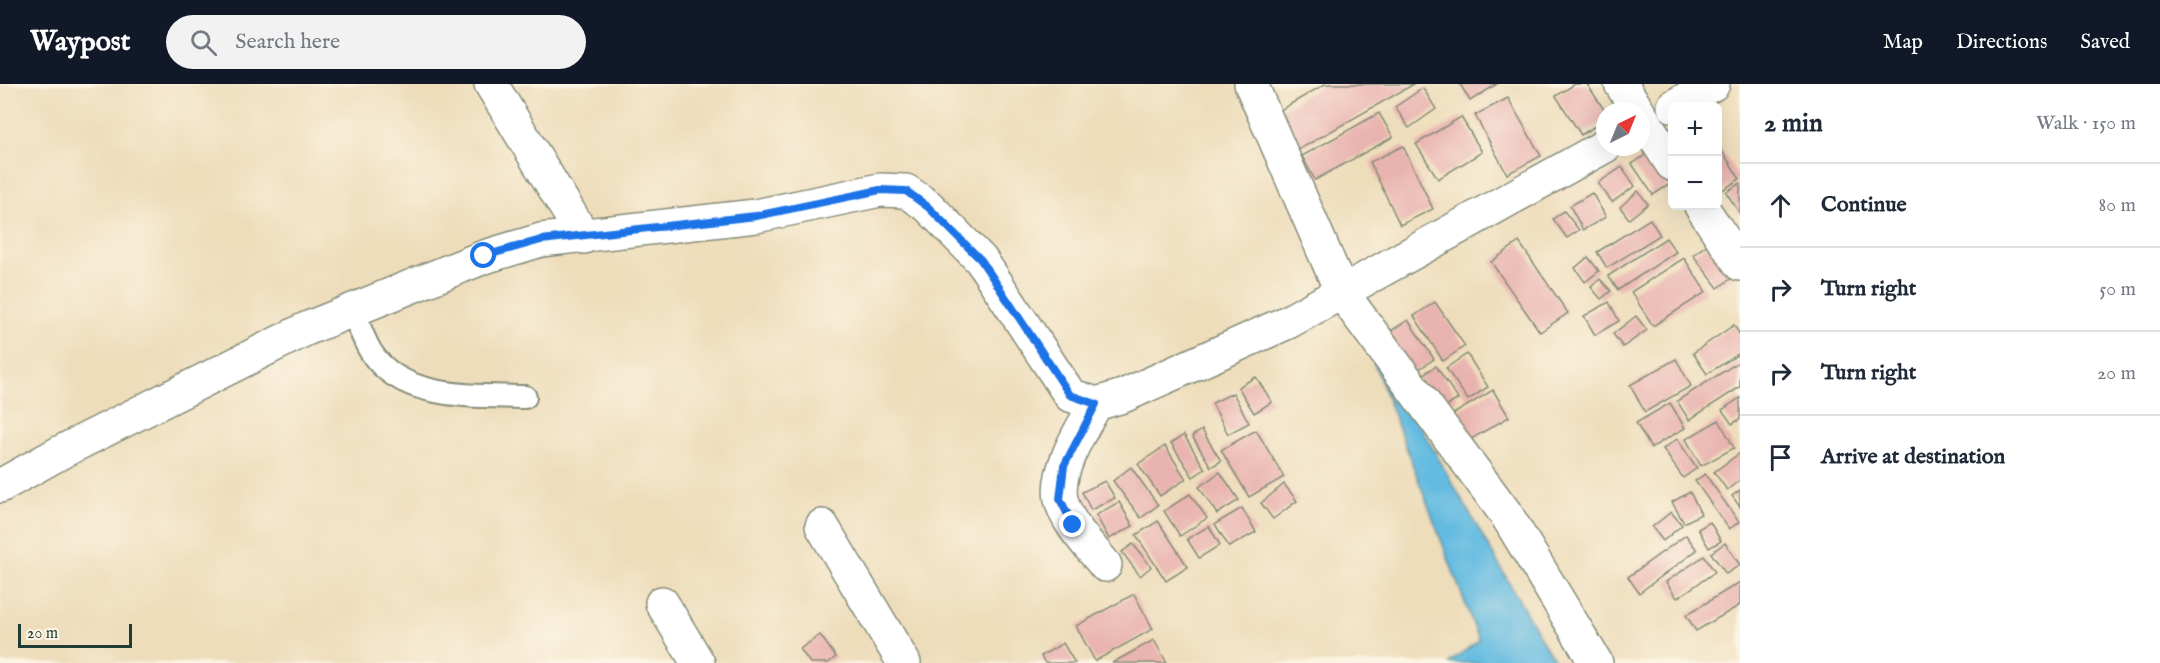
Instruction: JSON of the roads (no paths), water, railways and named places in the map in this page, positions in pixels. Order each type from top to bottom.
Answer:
[{"type":"street","points":[[491,84],[584,237]]},
{"type":"street","points":[[1251,84],[1342,293],[1506,514],[1596,663]]},
{"type":"street","points":[[1622,84],[1652,115],[1669,156]]},
{"type":"street","points":[[1652,115],[1713,84]]},
{"type":"street","points":[[0,486],[63,451],[285,340],[352,309],[484,256],[541,240],[756,216],[880,190],[906,191],[928,207],[981,260],[1070,395],[1096,404],[1123,396],[1288,322],[1596,151]]},
{"type":"street","points":[[1704,210],[1740,264]]},
{"type":"street","points":[[1096,404],[1064,466],[1060,499],[1073,525],[1105,566]]},
{"type":"street","points":[[822,526],[904,663]]},
{"type":"street","points":[[662,603],[699,663]]},
{"type":"lane","points":[[352,309],[372,352],[388,369],[423,389],[452,394],[525,397]]},
{"type":"water","points":[[1354,310],[1557,663],[1449,663],[1479,640]]}]
